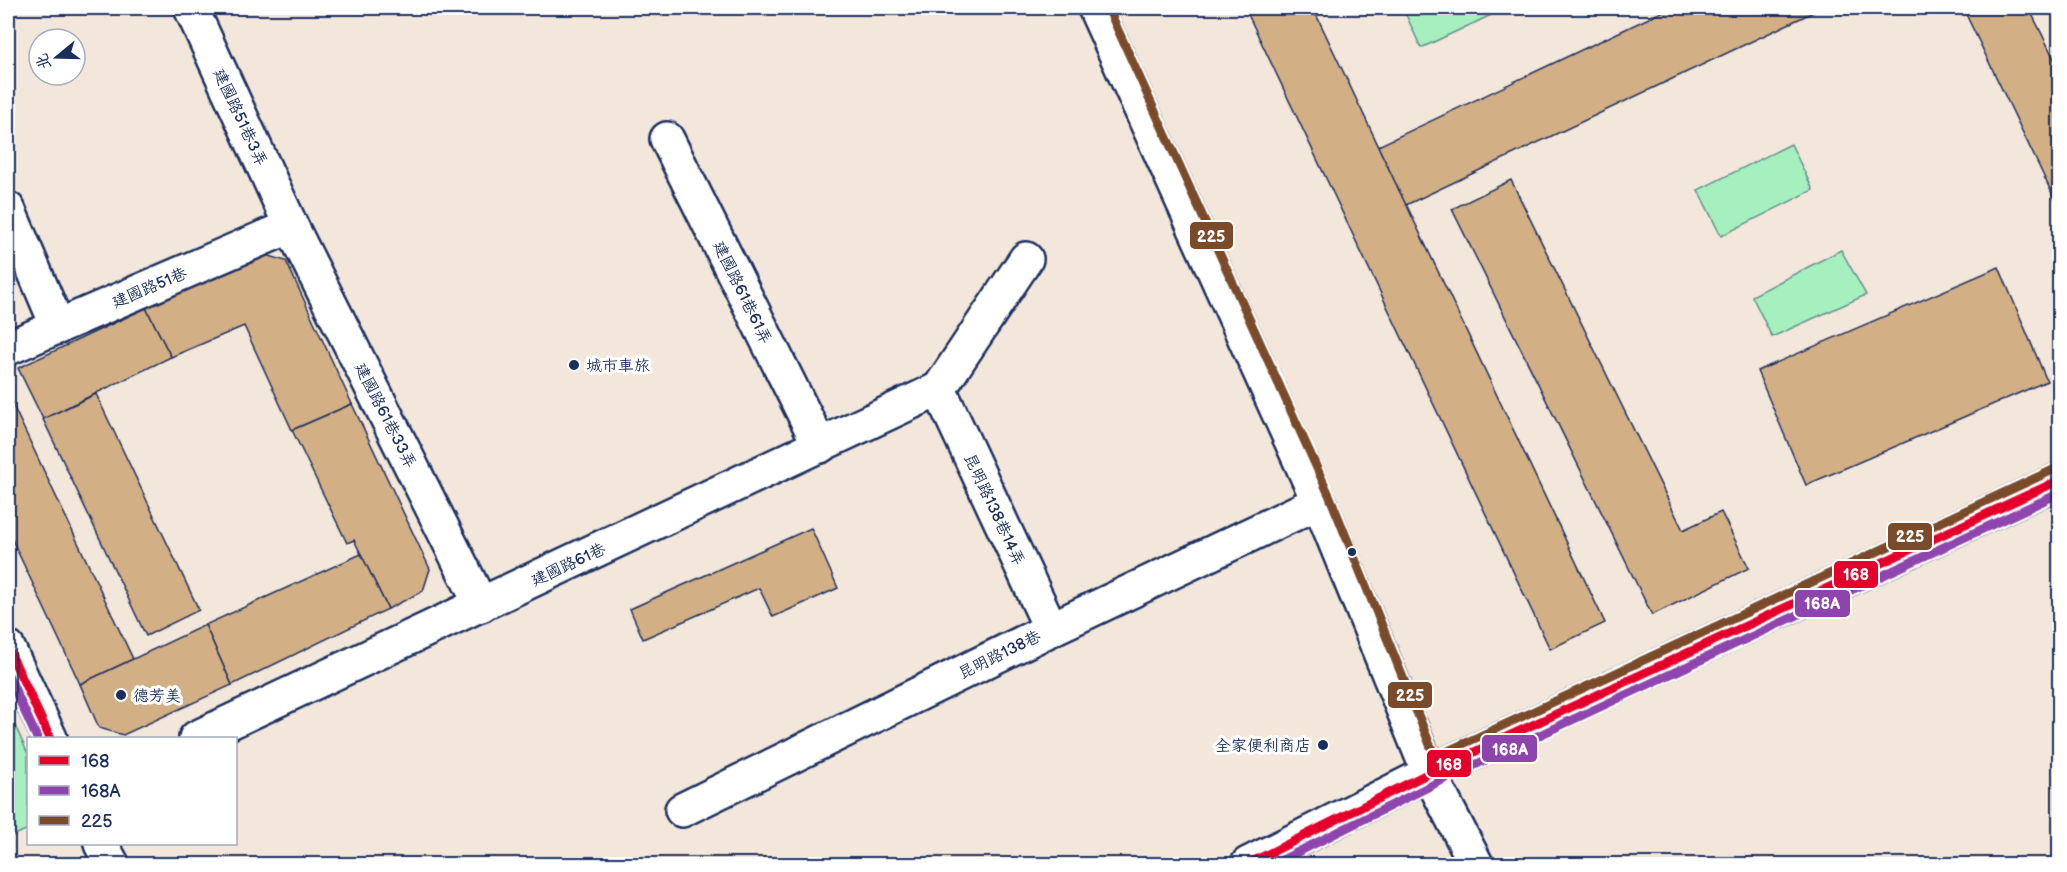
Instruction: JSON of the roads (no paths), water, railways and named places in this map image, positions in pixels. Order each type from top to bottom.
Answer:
[{"type":"street","name":"建國路51巷3弄","points":[[191,8],[291,226]]},
{"type":"street","points":[[1095,8],[1319,502],[1430,773],[1476,864]]},
{"type":"street","name":"建國路61巷61弄","points":[[667,139],[820,446]]},
{"type":"street","points":[[8,209],[58,327]]},
{"type":"street","name":"建國路51巷","points":[[8,348],[291,226]]},
{"type":"street","name":"建國路61巷33弄","points":[[291,226],[481,605]]},
{"type":"street","points":[[939,389],[1026,259]]},
{"type":"street","name":"建國路61巷","points":[[198,737],[939,389]]},
{"type":"street","name":"昆明路138巷14弄","points":[[939,389],[1051,629]]},
{"type":"street","points":[[1248,864],[1430,773],[2060,480]]},
{"type":"street","name":"昆明路138巷","points":[[682,810],[1051,629],[1319,502]]},
{"type":"street","points":[[8,648],[20,705],[49,737]]},
{"type":"street","points":[[102,845],[112,864]]},
{"type":"place","name":"城市車旅","points":[[574,365]]},
{"type":"place","name":"德芳美","points":[[121,695]]},
{"type":"place","name":"全家便利商店","points":[[1323,745]]}]
